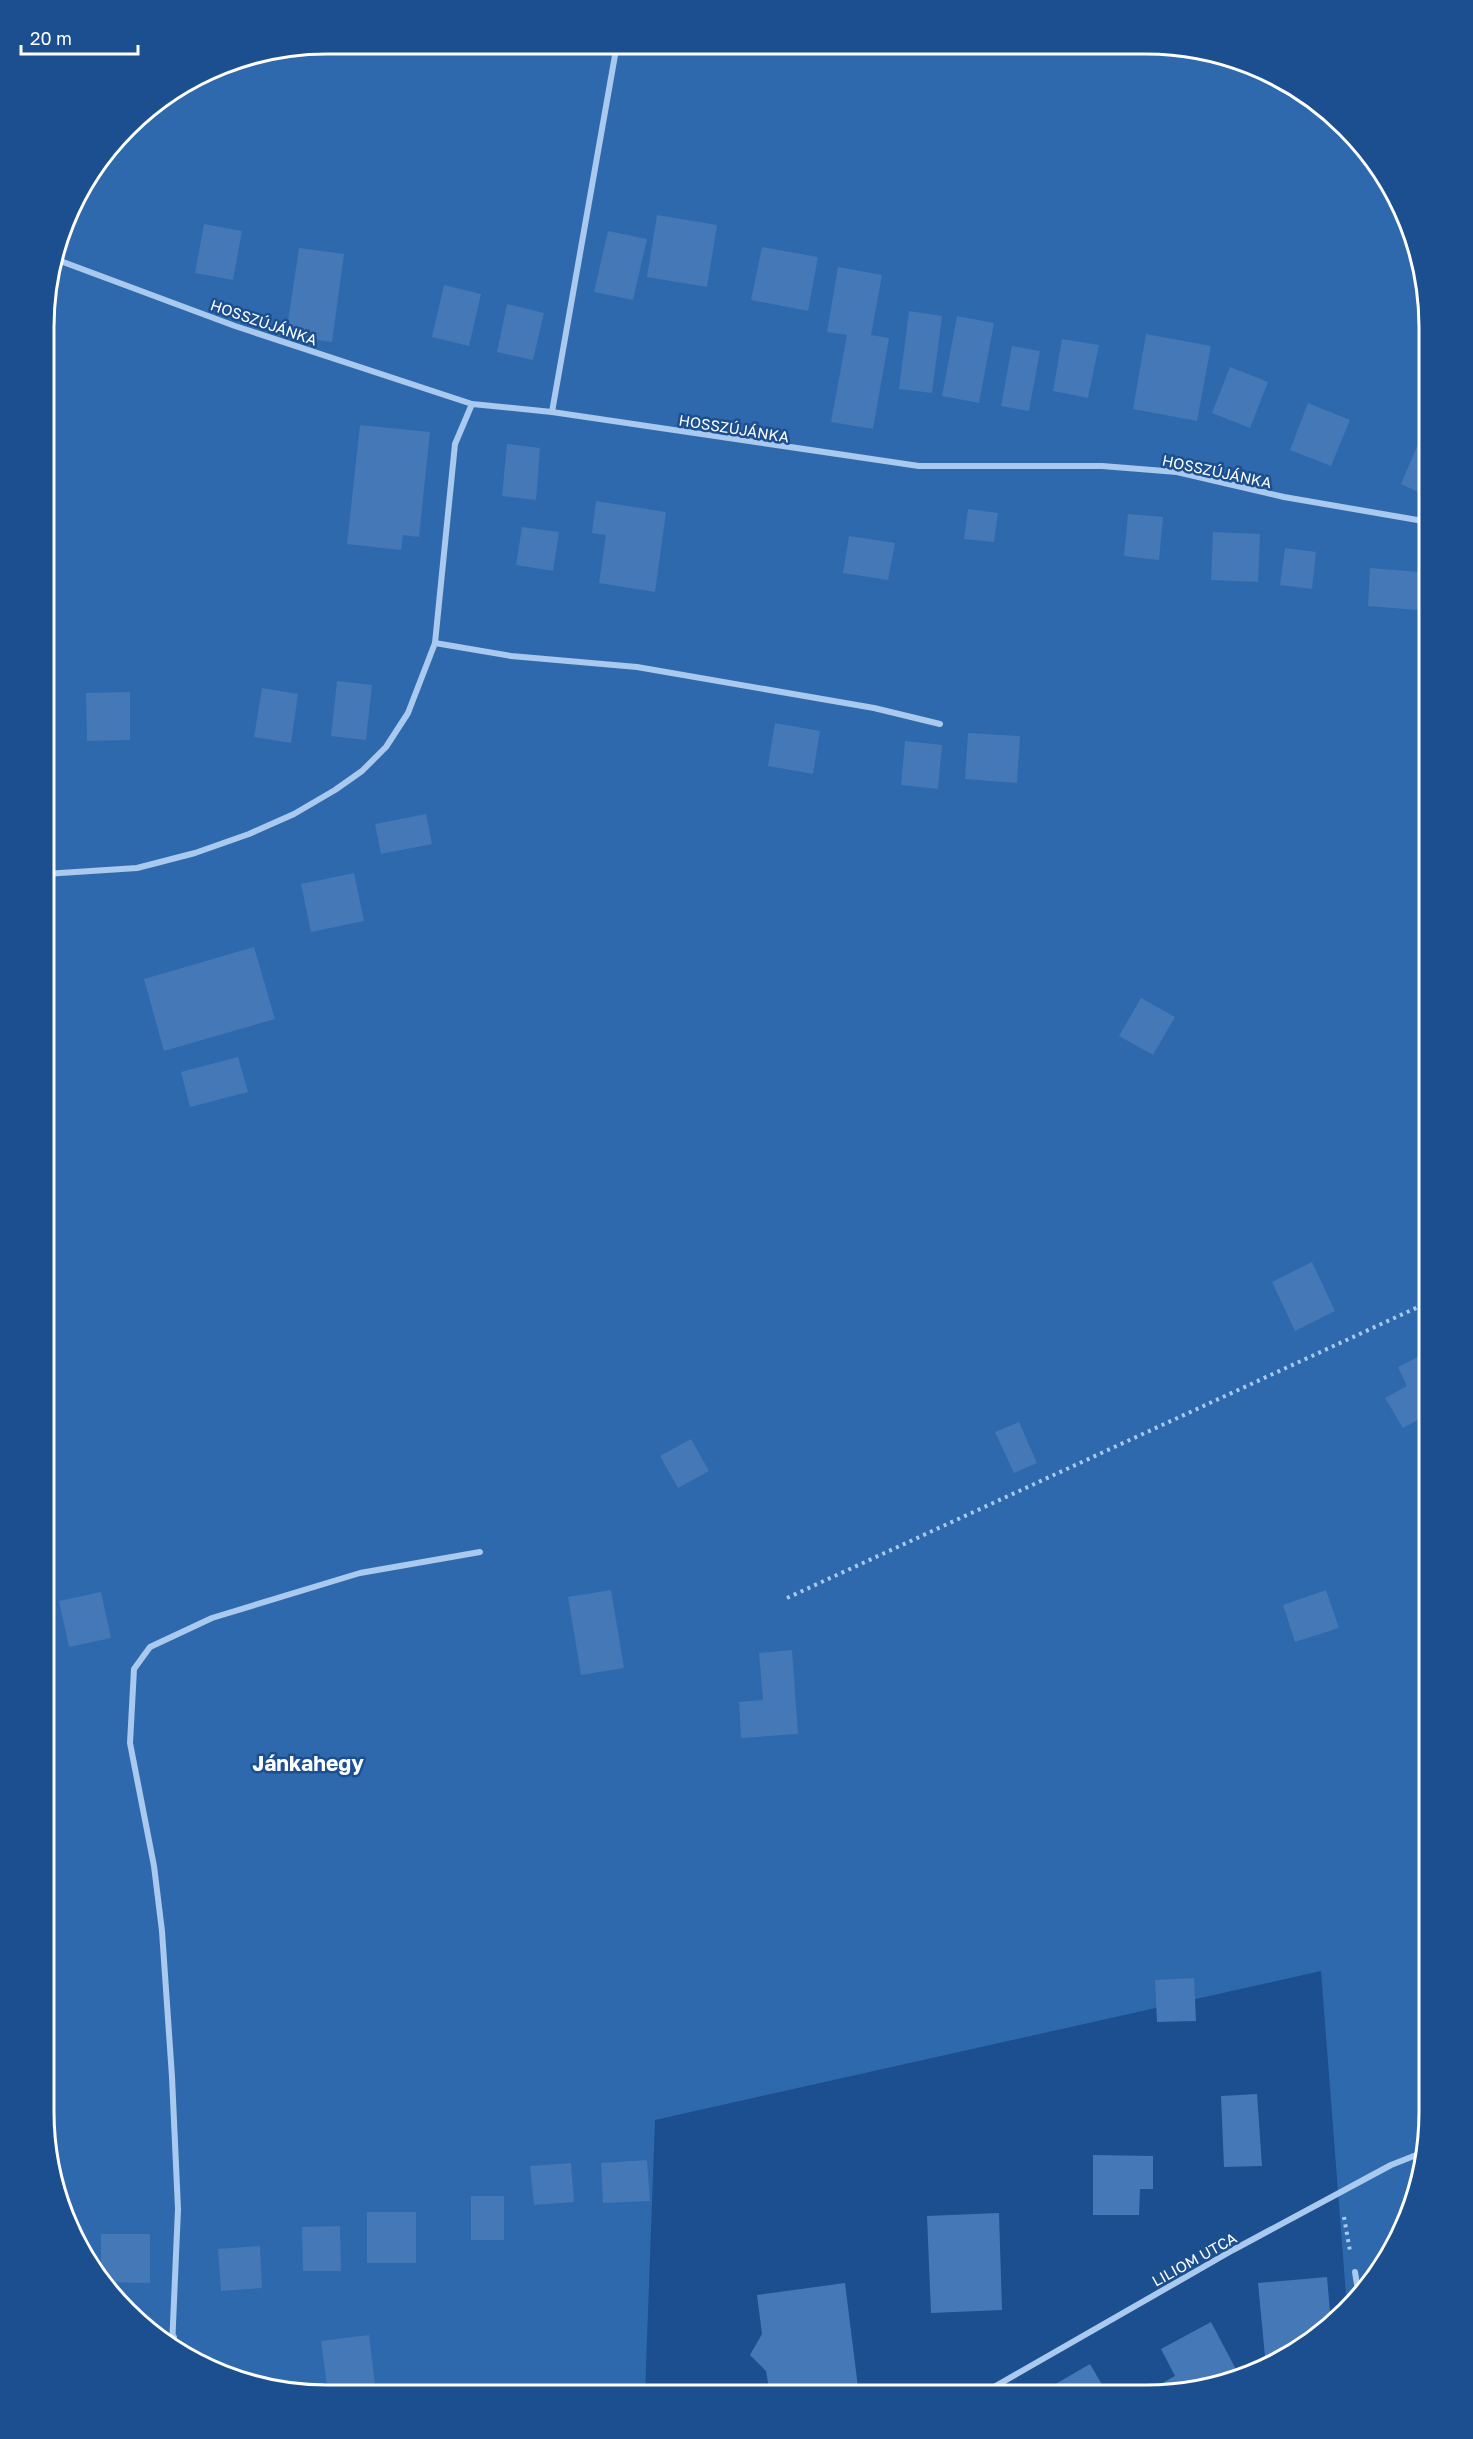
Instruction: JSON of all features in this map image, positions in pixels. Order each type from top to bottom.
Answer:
[{"type":"street","points":[[552,412],[615,54]]},
{"type":"street","name":"HOSSZÚJÁNKA","points":[[62,262],[235,326],[472,404],[552,412],[919,466],[1102,466],[1177,472],[1284,497],[1419,520]]},
{"type":"street","points":[[54,873],[137,868],[195,853],[249,834],[294,814],[335,790],[362,771],[386,747],[408,713],[435,643],[455,444],[472,404]]},
{"type":"street","points":[[435,643],[511,656],[637,667],[874,708],[940,724]]},
{"type":"street","points":[[174,2337],[178,2209],[171,2066],[161,1920],[154,1866],[130,1743],[134,1669],[150,1647],[212,1618],[360,1573],[480,1552]]},
{"type":"street","name":"LILIOM UTCA","points":[[998,2385],[1339,2193],[1391,2165],[1416,2155]]},
{"type":"street","points":[[1355,2272],[1357,2285]]},
{"type":"path","points":[[787,1598],[1419,1307]]},
{"type":"path","points":[[1339,2193],[1355,2272]]},
{"type":"shaded area","points":[[327,54],[1146,54],[1182,56],[1217,63],[1267,82],[1298,100],[1326,122],[1351,147],[1373,175],[1391,206],[1405,239],[1417,291],[1419,327],[1419,2112],[1417,2148],[1410,2183],[1391,2233],[1373,2264],[1346,2297],[1321,1971],[655,2120],[645,2385],[327,2385],[291,2383],[239,2371],[206,2357],[175,2339],[134,2305],[100,2264],[82,2233],[68,2200],[56,2148],[54,2112],[54,327],[56,291],[63,256],[82,206],[100,175],[122,147],[147,122],[175,100],[206,82],[239,68],[291,56]]},
{"type":"building","points":[[657,215],[717,225],[707,287],[647,277]]},
{"type":"building","points":[[204,224],[242,231],[233,280],[195,273]]},
{"type":"building","points":[[608,231],[647,239],[633,300],[594,292]]},
{"type":"building","points":[[762,247],[818,257],[808,311],[751,300]]},
{"type":"building","points":[[299,248],[344,254],[332,342],[286,335]]},
{"type":"building","points":[[838,267],[882,275],[871,335],[889,338],[873,429],[831,422],[847,335],[827,332]]},
{"type":"building","points":[[444,285],[481,294],[469,346],[432,337]]},
{"type":"building","points":[[507,304],[544,313],[533,360],[497,352]]},
{"type":"building","points":[[909,311],[942,316],[932,393],[899,389]]},
{"type":"building","points":[[957,316],[994,323],[979,403],[942,396]]},
{"type":"building","points":[[1146,334],[1211,346],[1197,421],[1133,409]]},
{"type":"building","points":[[1062,339],[1099,345],[1088,398],[1053,391]]},
{"type":"building","points":[[1012,346],[1040,351],[1029,411],[1001,406]]},
{"type":"building","points":[[1230,367],[1268,382],[1250,428],[1212,413]]},
{"type":"building","points":[[1308,403],[1350,420],[1331,466],[1290,450]]},
{"type":"building","points":[[360,425],[430,432],[419,537],[403,535],[401,550],[347,544]]},
{"type":"building","points":[[1419,442],[1419,492],[1401,484]]},
{"type":"building","points":[[507,444],[540,448],[536,500],[502,496]]},
{"type":"building","points":[[596,501],[666,512],[655,592],[599,583],[606,535],[592,533]]},
{"type":"building","points":[[968,509],[998,513],[994,542],[964,539]]},
{"type":"building","points":[[1128,514],[1163,517],[1159,560],[1124,556]]},
{"type":"building","points":[[522,527],[559,532],[553,571],[516,565]]},
{"type":"building","points":[[1213,532],[1260,534],[1258,582],[1211,580]]},
{"type":"building","points":[[849,536],[895,543],[888,580],[843,573]]},
{"type":"building","points":[[1285,548],[1316,552],[1312,589],[1280,585]]},
{"type":"building","points":[[1370,568],[1419,572],[1418,610],[1368,606]]},
{"type":"building","points":[[337,681],[372,685],[366,740],[331,736]]},
{"type":"building","points":[[262,688],[298,694],[291,743],[254,737]]},
{"type":"building","points":[[130,692],[130,740],[87,741],[86,693]]},
{"type":"building","points":[[775,723],[820,731],[813,774],[768,766]]},
{"type":"building","points":[[968,733],[1020,736],[1017,783],[965,779]]},
{"type":"building","points":[[905,741],[942,745],[938,789],[901,785]]},
{"type":"building","points":[[426,814],[432,844],[381,854],[375,824]]},
{"type":"building","points":[[354,873],[364,921],[311,932],[301,884]]},
{"type":"building","points":[[254,947],[275,1019],[164,1051],[144,979]]},
{"type":"building","points":[[1141,998],[1175,1017],[1153,1055],[1119,1036]]},
{"type":"building","points":[[238,1057],[248,1092],[190,1107],[181,1072]]},
{"type":"building","points":[[1312,1262],[1335,1311],[1295,1331],[1272,1282]]},
{"type":"building","points":[[1419,1356],[1419,1419],[1403,1428],[1385,1398],[1407,1386],[1398,1367]]},
{"type":"building","points":[[1019,1422],[1037,1463],[1014,1473],[995,1432]]},
{"type":"building","points":[[691,1439],[709,1471],[678,1488],[660,1456]]},
{"type":"building","points":[[611,1590],[624,1668],[581,1675],[568,1597]]},
{"type":"building","points":[[1326,1590],[1339,1628],[1295,1642],[1283,1605]]},
{"type":"building","points":[[101,1592],[111,1638],[69,1647],[59,1601]]},
{"type":"building","points":[[792,1650],[798,1734],[741,1738],[739,1702],[763,1700],[759,1653]]},
{"type":"building","points":[[1194,1978],[1196,2021],[1157,2022],[1155,1980]]},
{"type":"building","points":[[1257,2094],[1262,2166],[1224,2167],[1221,2096]]},
{"type":"building","points":[[1093,2155],[1153,2156],[1153,2189],[1140,2189],[1139,2215],[1093,2215]]},
{"type":"building","points":[[647,2160],[650,2201],[603,2203],[601,2163]]},
{"type":"building","points":[[571,2163],[574,2202],[534,2205],[530,2166]]},
{"type":"building","points":[[471,2196],[504,2196],[504,2240],[471,2240]]},
{"type":"building","points":[[367,2212],[416,2212],[416,2263],[367,2263]]},
{"type":"building","points":[[999,2213],[1002,2310],[931,2313],[927,2216]]},
{"type":"building","points":[[340,2226],[341,2271],[303,2271],[302,2227]]},
{"type":"building","points":[[101,2234],[150,2234],[150,2283],[114,2282],[101,2265]]},
{"type":"building","points":[[260,2246],[262,2288],[221,2291],[218,2249]]},
{"type":"building","points":[[1327,2277],[1330,2313],[1298,2339],[1265,2358],[1258,2283]]},
{"type":"building","points":[[845,2283],[858,2385],[768,2385],[766,2371],[750,2355],[762,2334],[757,2295]]},
{"type":"building","points":[[1211,2322],[1236,2370],[1199,2380],[1160,2384],[1175,2376],[1161,2349]]},
{"type":"building","points":[[369,2335],[375,2385],[327,2385],[321,2341]]},
{"type":"building","points":[[1090,2364],[1102,2385],[1054,2385]]},
{"type":"district","name":"Jánkahegy","points":[[308,1763]]}]
